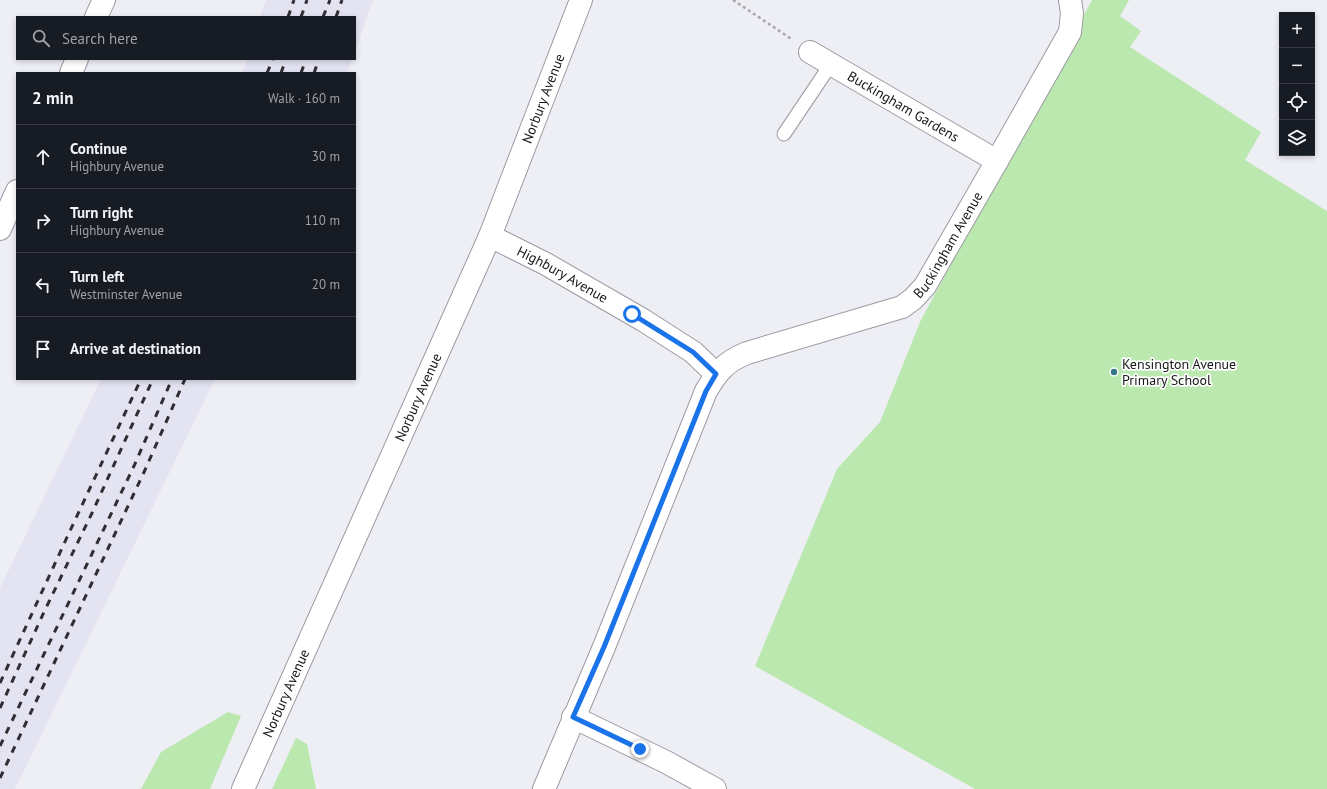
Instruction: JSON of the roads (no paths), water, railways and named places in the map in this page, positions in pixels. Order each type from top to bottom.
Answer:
[{"type":"street","points":[[96,16],[104,0]]},
{"type":"street","name":"Norbury Avenue","points":[[243,789],[490,236],[581,0]]},
{"type":"street","name":"Buckingham Avenue","points":[[716,374],[725,364],[734,358],[747,353],[902,307],[913,299],[925,286],[1070,32],[1072,13],[1070,0]]},
{"type":"street","name":"Buckingham Gardens","points":[[810,52],[997,161]]},
{"type":"street","points":[[71,72],[77,60]]},
{"type":"street","points":[[0,229],[16,193]]},
{"type":"street","name":"Highbury Avenue","points":[[490,236],[546,264],[643,320],[693,352],[716,374]]},
{"type":"street","points":[[544,789],[573,717],[604,647],[706,391],[716,374]]},
{"type":"street","points":[[573,717],[666,762],[715,789]]},
{"type":"lane","points":[[784,134],[831,64]]},
{"type":"railway","points":[[288,16],[294,0]]},
{"type":"railway","points":[[301,16],[307,0]]},
{"type":"railway","points":[[323,16],[330,0]]},
{"type":"railway","points":[[336,16],[342,0]]},
{"type":"railway","points":[[267,72],[273,60]]},
{"type":"railway","points":[[281,72],[286,60]]},
{"type":"railway","points":[[301,72],[306,60]]},
{"type":"railway","points":[[314,72],[319,60]]},
{"type":"railway","points":[[0,683],[141,380]]},
{"type":"railway","points":[[0,708],[153,380]]},
{"type":"railway","points":[[0,746],[134,466],[172,380]]},
{"type":"railway","points":[[0,778],[145,470],[185,380]]},
{"type":"place","name":"Kensington Avenue Primary School","points":[[1114,372]]}]
